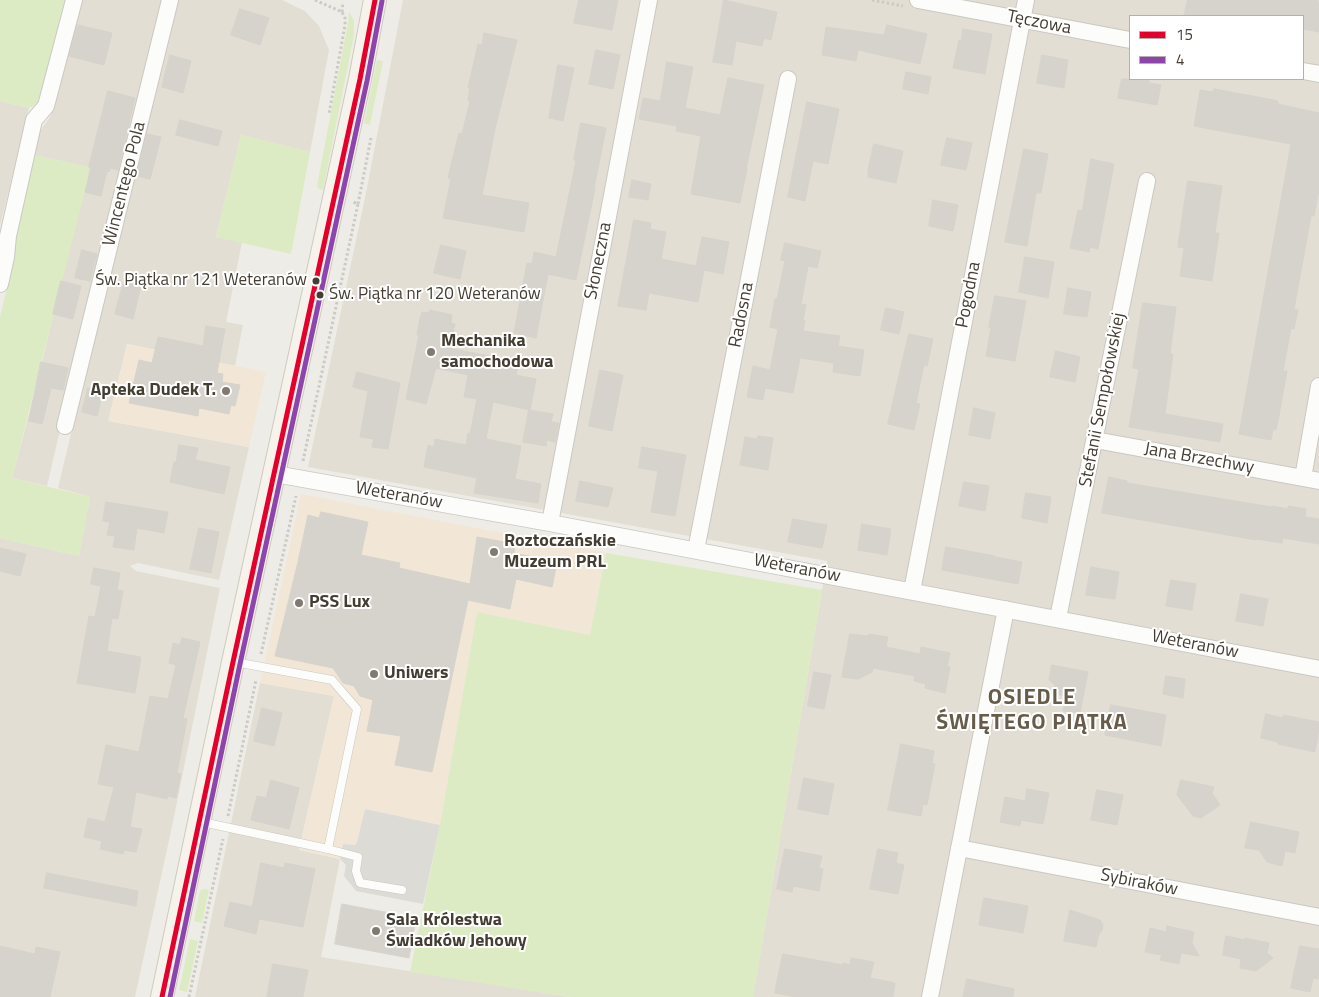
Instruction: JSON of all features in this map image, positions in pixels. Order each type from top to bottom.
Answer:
[{"type":"street","points":[[0,280],[34,120],[46,106],[74,0]]},
{"type":"street","name":"Wincentego Pola","points":[[65,426],[170,0]]},
{"type":"street","points":[[162,997],[360,78],[375,0]]},
{"type":"street","name":"Słoneczna","points":[[550,523],[649,0]]},
{"type":"street","name":"Tęczowa","points":[[918,0],[1129,40]]},
{"type":"street","name":"Pogodna","points":[[912,591],[1026,0]]},
{"type":"street","points":[[1304,71],[1319,74]]},
{"type":"street","name":"Radosna","points":[[696,550],[788,79]]},
{"type":"street","name":"Stefanii Sempołowskiej","points":[[1058,618],[1147,181]]},
{"type":"street","points":[[1302,478],[1319,386]]},
{"type":"street","name":"Jana Brzechwy","points":[[1095,440],[1319,481]]},
{"type":"street","name":"Weteranów","points":[[275,474],[696,550],[1319,669]]},
{"type":"street","points":[[930,997],[1006,609]]},
{"type":"street","name":"Sybiraków","points":[[959,848],[1319,917]]},
{"type":"lane","points":[[233,662],[332,680],[357,709],[328,849]]},
{"type":"lane","points":[[200,822],[358,856],[356,871],[360,882],[402,890]]},
{"type":"path","points":[[342,12],[343,2]]},
{"type":"path","points":[[189,997],[358,204],[347,200]]},
{"type":"shaded area","points":[[81,0],[163,0],[130,129],[47,486],[12,478],[37,384],[88,167],[34,155],[40,131],[50,117],[68,56]]},
{"type":"shaded area","points":[[175,0],[282,0],[305,11],[319,26],[329,50],[310,152],[241,135],[216,237],[242,242],[226,322],[243,325],[235,366],[127,344],[109,421],[249,447],[219,580],[138,563],[130,566],[136,571],[220,588],[174,817],[135,997],[0,997],[0,538],[79,556],[90,497],[58,488]]},
{"type":"shaded area","points":[[403,0],[1319,0],[1319,997],[753,997],[827,561],[308,467],[366,193]]},
{"type":"shaded area","points":[[0,101],[29,108],[0,226]]},
{"type":"shaded area","points":[[127,344],[266,372],[249,447],[108,421]]},
{"type":"shaded area","points":[[301,494],[606,553],[590,635],[477,612],[440,825],[365,809],[357,842],[355,845],[343,844],[340,859],[299,850],[334,696],[260,683]]},
{"type":"shaded area","points":[[260,683],[334,696],[299,850],[340,859],[321,957],[571,997],[195,997]]},
{"type":"shaded area","points":[[365,809],[440,825],[423,904],[356,891],[344,876],[346,865],[340,859],[343,844],[355,845],[357,842]]},
{"type":"green space","points":[[0,0],[67,0],[39,104],[29,108],[0,101]]},
{"type":"green space","points":[[349,11],[354,21],[354,35],[323,190],[317,186]]},
{"type":"green space","points":[[377,60],[383,61],[370,125],[364,123]]},
{"type":"green space","points":[[241,135],[310,152],[291,254],[216,237]]},
{"type":"green space","points":[[34,155],[89,167],[87,183],[12,478],[90,497],[79,556],[0,538],[0,317],[14,258],[13,238]]},
{"type":"green space","points":[[606,553],[822,590],[753,997],[571,997],[410,972],[440,825],[477,612],[590,635]]},
{"type":"green space","points":[[204,889],[209,890],[202,923],[194,921],[200,891]]},
{"type":"green space","points":[[190,939],[198,941],[187,992],[179,990]]},
{"type":"building","points":[[579,0],[618,0],[612,30],[574,23]]},
{"type":"building","points":[[724,0],[777,12],[771,40],[764,38],[762,46],[736,41],[732,65],[713,62]]},
{"type":"building","points":[[1188,0],[1318,0],[1319,32],[1304,29],[1304,15],[1184,15]]},
{"type":"building","points":[[240,9],[269,18],[260,45],[231,35]]},
{"type":"building","points":[[78,25],[112,33],[104,65],[69,56]]},
{"type":"building","points":[[887,25],[927,34],[920,64],[858,50],[856,61],[822,55],[826,27],[884,35]]},
{"type":"building","points":[[963,29],[992,34],[985,74],[953,68]]},
{"type":"building","points":[[484,33],[517,40],[495,129],[482,195],[529,203],[524,232],[443,218],[451,179],[448,178],[459,133],[462,134],[470,101],[468,100],[470,88],[468,88],[478,44],[482,45]]},
{"type":"building","points":[[596,50],[620,55],[613,89],[589,84]]},
{"type":"building","points":[[170,55],[191,61],[183,93],[162,87]]},
{"type":"building","points":[[1042,55],[1068,60],[1064,88],[1037,83]]},
{"type":"building","points":[[667,62],[693,67],[685,108],[720,115],[728,78],[764,85],[740,203],[691,194],[701,136],[676,131],[677,126],[639,119],[643,98],[660,101]]},
{"type":"building","points":[[558,65],[574,68],[563,121],[549,118]]},
{"type":"building","points":[[906,72],[931,77],[928,94],[903,89]]},
{"type":"building","points":[[1122,79],[1149,80],[1149,83],[1161,85],[1157,105],[1118,98]]},
{"type":"building","points":[[1214,89],[1278,101],[1278,104],[1319,113],[1319,189],[1314,216],[1311,216],[1294,309],[1298,310],[1294,329],[1291,328],[1283,371],[1287,371],[1278,421],[1276,430],[1273,429],[1271,440],[1239,434],[1291,144],[1194,126],[1200,90],[1213,92]]},
{"type":"building","points":[[108,91],[135,98],[118,170],[110,168],[109,172],[107,171],[101,196],[85,192],[91,168],[89,167]]},
{"type":"building","points":[[807,102],[839,109],[828,164],[813,161],[805,201],[788,197]]},
{"type":"building","points":[[180,120],[222,131],[218,146],[176,135]]},
{"type":"building","points":[[581,123],[606,128],[576,280],[548,274],[536,338],[514,333],[527,263],[532,264],[534,252],[556,257],[576,161],[574,160]]},
{"type":"building","points":[[147,134],[161,137],[150,179],[137,176]]},
{"type":"building","points":[[947,138],[972,143],[966,170],[941,165]]},
{"type":"building","points":[[874,144],[903,151],[896,183],[868,177]]},
{"type":"building","points":[[1024,149],[1048,154],[1041,193],[1036,193],[1027,246],[1005,242]]},
{"type":"building","points":[[1091,159],[1114,164],[1098,249],[1090,247],[1089,252],[1070,248],[1078,210],[1082,211]]},
{"type":"building","points":[[632,180],[651,184],[648,200],[629,197]]},
{"type":"building","points":[[1188,181],[1222,186],[1215,233],[1219,233],[1212,281],[1180,276],[1184,248],[1178,247]]},
{"type":"building","points":[[933,200],[958,205],[953,231],[929,226]]},
{"type":"building","points":[[634,220],[651,223],[650,229],[666,232],[661,259],[696,266],[702,237],[729,242],[723,274],[704,270],[698,302],[649,293],[646,310],[618,306]]},
{"type":"building","points":[[785,243],[821,251],[817,268],[808,266],[801,304],[806,305],[803,331],[840,336],[838,346],[864,350],[860,376],[833,372],[834,363],[800,358],[793,393],[765,388],[763,400],[747,397],[753,366],[770,370],[778,329],[770,327],[785,261],[781,260]]},
{"type":"building","points":[[441,245],[466,251],[460,279],[434,273]]},
{"type":"building","points":[[82,250],[97,254],[90,281],[75,278]]},
{"type":"building","points":[[1025,257],[1054,262],[1048,298],[1019,292]]},
{"type":"building","points":[[125,278],[142,282],[133,319],[115,314]]},
{"type":"building","points":[[61,281],[81,286],[73,319],[53,314]]},
{"type":"building","points":[[1068,288],[1091,292],[1087,317],[1064,314]]},
{"type":"building","points":[[995,296],[1026,301],[1015,361],[986,356]]},
{"type":"building","points":[[1143,303],[1176,307],[1170,354],[1173,354],[1165,414],[1223,424],[1220,442],[1129,427],[1139,369],[1133,368]]},
{"type":"building","points":[[886,308],[904,312],[899,334],[881,330]]},
{"type":"building","points":[[430,310],[452,315],[451,323],[455,324],[451,342],[454,342],[452,349],[500,358],[499,363],[518,366],[516,375],[536,379],[530,410],[493,402],[486,439],[521,446],[515,479],[541,484],[538,503],[474,493],[477,478],[424,467],[428,445],[434,447],[435,439],[466,445],[477,399],[464,397],[468,375],[436,368],[426,404],[406,399],[419,335],[417,335],[420,318],[422,312],[429,313]]},
{"type":"building","points":[[206,326],[225,329],[217,373],[223,374],[222,382],[240,385],[235,406],[231,405],[229,414],[199,408],[198,416],[129,403],[139,360],[152,363],[158,337],[203,346]]},
{"type":"building","points":[[909,334],[933,339],[927,366],[924,365],[916,403],[920,404],[914,430],[888,424]]},
{"type":"building","points":[[1056,351],[1080,357],[1075,382],[1050,377]]},
{"type":"building","points":[[41,362],[68,368],[63,390],[51,388],[42,424],[29,421]]},
{"type":"building","points":[[600,370],[623,375],[612,431],[589,426]]},
{"type":"building","points":[[357,372],[400,383],[388,449],[372,447],[374,439],[360,437],[368,391],[353,387]]},
{"type":"building","points":[[88,388],[103,392],[97,416],[82,412]]},
{"type":"building","points":[[974,408],[995,413],[990,439],[969,435]]},
{"type":"building","points":[[529,410],[553,414],[551,422],[559,423],[555,442],[547,440],[546,446],[523,442]]},
{"type":"building","points":[[758,436],[773,438],[768,470],[740,465],[745,437],[757,439]]},
{"type":"building","points":[[179,445],[198,448],[195,460],[230,467],[224,494],[170,482]]},
{"type":"building","points":[[642,447],[686,455],[675,516],[651,512],[658,471],[639,468]]},
{"type":"building","points":[[1109,477],[1127,481],[1127,483],[1272,507],[1288,509],[1288,506],[1306,509],[1305,517],[1319,519],[1319,544],[1283,538],[1282,543],[1256,540],[1102,513]]},
{"type":"building","points":[[580,481],[613,488],[608,507],[576,501]]},
{"type":"building","points":[[964,482],[989,486],[985,511],[959,506]]},
{"type":"building","points":[[1026,493],[1051,497],[1047,523],[1022,518]]},
{"type":"building","points":[[106,502],[168,512],[164,533],[137,528],[134,550],[113,547],[115,536],[107,535],[110,522],[103,521]]},
{"type":"building","points":[[321,512],[368,522],[361,555],[400,563],[399,568],[470,584],[477,537],[515,544],[514,553],[557,562],[552,587],[516,579],[510,609],[468,600],[432,772],[395,765],[401,736],[367,731],[373,700],[360,696],[354,686],[343,683],[333,668],[275,656],[308,515],[319,518]]},
{"type":"building","points":[[793,519],[827,525],[822,548],[788,542]]},
{"type":"building","points":[[862,524],[891,529],[887,555],[858,550]]},
{"type":"building","points":[[199,528],[219,532],[211,573],[190,569]]},
{"type":"building","points":[[946,547],[1022,562],[1018,584],[942,570]]},
{"type":"building","points":[[0,548],[26,554],[20,576],[0,571]]},
{"type":"building","points":[[1091,567],[1119,572],[1115,599],[1086,595]]},
{"type":"building","points":[[94,568],[120,573],[117,590],[123,591],[118,619],[112,618],[107,651],[141,657],[135,693],[77,683],[89,616],[95,617],[101,586],[91,584]]},
{"type":"building","points":[[1171,580],[1196,584],[1192,610],[1166,606]]},
{"type":"building","points":[[1241,594],[1268,599],[1263,626],[1236,621]]},
{"type":"building","points":[[850,634],[888,637],[886,647],[920,654],[921,647],[950,653],[947,666],[950,667],[945,693],[925,688],[926,684],[914,681],[915,676],[873,668],[872,672],[858,679],[842,677]]},
{"type":"building","points":[[182,638],[200,642],[183,718],[187,719],[177,773],[181,774],[176,798],[168,796],[167,799],[136,792],[130,827],[142,829],[136,852],[124,850],[123,854],[100,849],[102,841],[84,837],[88,818],[105,822],[114,787],[98,784],[106,745],[139,752],[150,696],[168,699],[176,665],[169,663],[173,643],[180,645]]},
{"type":"building","points":[[1052,665],[1088,672],[1080,713],[1063,711],[1066,696],[1054,694],[1055,685],[1049,680]]},
{"type":"building","points":[[814,672],[831,675],[824,709],[808,706]]},
{"type":"building","points":[[1166,676],[1185,679],[1183,698],[1163,694]]},
{"type":"building","points":[[1111,705],[1166,715],[1161,746],[1105,735]]},
{"type":"building","points":[[262,708],[282,713],[274,746],[254,741]]},
{"type":"building","points":[[1266,714],[1283,718],[1283,715],[1319,722],[1315,752],[1278,744],[1278,742],[1261,738]]},
{"type":"building","points":[[901,744],[934,751],[932,763],[935,764],[927,805],[923,804],[921,816],[888,810]]},
{"type":"building","points":[[804,778],[834,784],[828,815],[798,809]]},
{"type":"building","points":[[271,780],[299,788],[289,829],[251,820],[257,796],[266,798]]},
{"type":"building","points":[[1181,780],[1214,787],[1212,793],[1220,805],[1201,818],[1193,816],[1177,795]]},
{"type":"building","points":[[1027,789],[1049,793],[1043,824],[1021,820],[1020,826],[1000,822],[1005,797],[1025,801]]},
{"type":"building","points":[[1097,790],[1123,795],[1117,825],[1091,820]]},
{"type":"building","points":[[1251,822],[1299,832],[1295,853],[1285,851],[1282,866],[1267,862],[1259,850],[1245,848]]},
{"type":"building","points":[[785,849],[822,856],[819,868],[823,869],[819,891],[793,886],[792,892],[777,889]]},
{"type":"building","points":[[878,849],[898,853],[896,863],[904,865],[898,894],[870,889]]},
{"type":"building","points":[[261,863],[284,868],[285,863],[315,869],[303,927],[259,919],[256,934],[224,926],[230,902],[252,907]]},
{"type":"building","points":[[47,873],[138,891],[136,906],[44,888]]},
{"type":"building","points":[[984,898],[1028,906],[1023,933],[979,925]]},
{"type":"building","name":"Sala Królestwa Świadków Jehowy","points":[[342,904],[416,918],[409,958],[335,944]]},
{"type":"building","points":[[1070,910],[1100,920],[1103,925],[1096,947],[1064,941]]},
{"type":"building","points":[[1167,926],[1194,932],[1192,943],[1199,956],[1181,953],[1179,964],[1160,960],[1162,955],[1145,952],[1150,928],[1166,932]]},
{"type":"building","points":[[1226,936],[1269,943],[1267,953],[1273,958],[1256,971],[1240,968],[1241,959],[1223,955]]},
{"type":"building","points":[[0,946],[35,954],[36,947],[60,952],[50,997],[0,997]]},
{"type":"building","points":[[1300,946],[1319,949],[1319,979],[1313,978],[1310,992],[1291,988]]},
{"type":"building","points":[[783,954],[843,965],[843,963],[850,965],[851,958],[874,962],[870,978],[895,983],[893,997],[796,997],[775,993]]},
{"type":"building","points":[[273,964],[308,970],[303,997],[267,997]]},
{"type":"building","points":[[967,979],[1014,989],[1013,997],[963,997]]},
{"type":"transit line","name":"15","points":[[162,997],[360,79],[375,0]]},
{"type":"transit line","name":"4","points":[[170,997],[240,664],[367,81],[382,1]]},
{"type":"place","name":"Św. Piątka nr 121 Weteranów","points":[[316,281]]},
{"type":"place","name":"Św. Piątka nr 120 Weteranów","points":[[320,295]]},
{"type":"place","name":"Mechanika samochodowa","points":[[431,352]]},
{"type":"place","name":"Apteka Dudek T.","points":[[226,391]]},
{"type":"place","name":"Roztoczańskie Muzeum PRL","points":[[494,552]]},
{"type":"place","name":"PSS Lux","points":[[299,603]]},
{"type":"place","name":"Uniwers","points":[[374,674]]},
{"type":"place","name":"Sala Królestwa Świadków Jehowy","points":[[376,931]]},
{"type":"district","name":"OSIEDLE ŚWIĘTEGO PIĄTKA","points":[[1032,712]]}]
